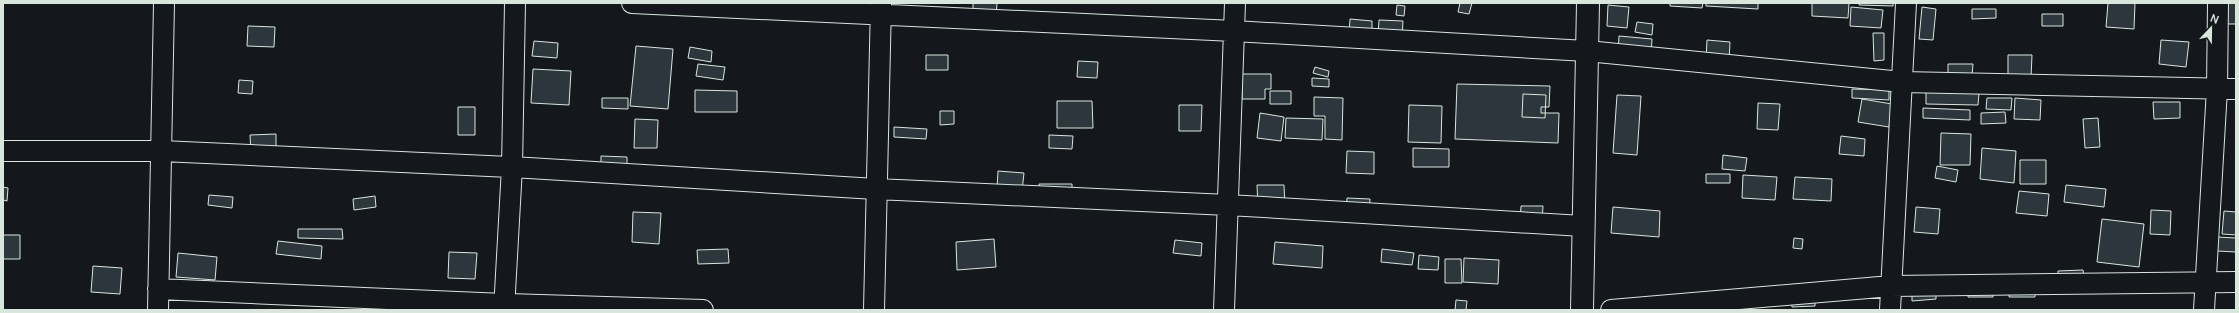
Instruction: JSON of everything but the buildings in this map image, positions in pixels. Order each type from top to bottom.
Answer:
[{"type":"street","points":[[158,310],[164,3]]},
{"type":"street","points":[[504,307],[512,168],[515,3]]},
{"type":"street","points":[[632,3],[881,9],[1587,51],[1902,82],[2226,89]]},
{"type":"street","points":[[1224,310],[1235,3]]},
{"type":"street","points":[[1582,310],[1582,226],[1588,3]]},
{"type":"street","points":[[1890,310],[1906,3]]},
{"type":"street","points":[[2204,310],[2205,282],[2226,89],[2218,3]]},
{"type":"street","points":[[874,310],[881,9]]},
{"type":"street","points":[[3,151],[160,151],[512,168],[876,189],[1228,205],[1582,226]]},
{"type":"street","points":[[1611,310],[1892,286],[2236,282]]},
{"type":"street","points":[[158,290],[504,307],[703,310]]}]
